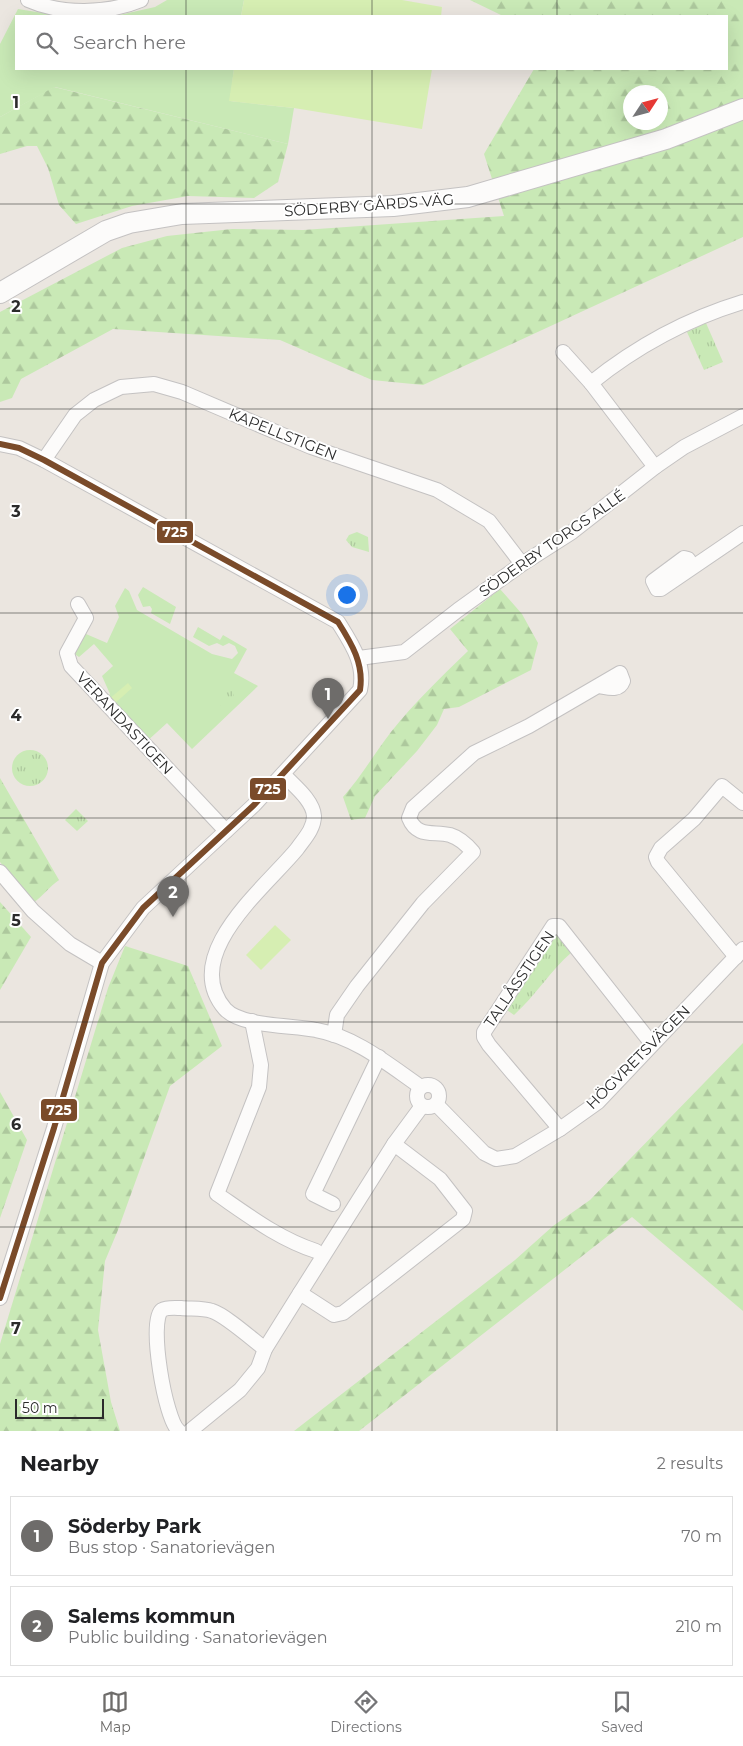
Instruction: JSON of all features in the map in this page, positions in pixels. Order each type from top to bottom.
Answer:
[{"type":"main road","name":"SÖDERBY GÅRDS VÄG","points":[[0,293],[106,231],[129,223],[182,214],[393,206],[468,197],[666,139],[743,109]]},
{"type":"street","points":[[28,0],[42,6],[92,10],[132,4],[141,0]]},
{"type":"street","points":[[591,383],[632,352],[668,331],[722,308],[743,302]]},
{"type":"street","points":[[563,352],[591,383],[655,467]]},
{"type":"street","name":"KAPELLSTIGEN","points":[[44,460],[75,415],[94,400],[121,387],[154,384],[182,392],[311,447],[437,490],[489,521],[522,564]]},
{"type":"street","name":"SÖDERBY TORGS ALLÉ","points":[[359,658],[404,652],[522,564],[572,532],[655,467],[706,434],[743,416]]},
{"type":"street","points":[[0,444],[19,448],[44,460],[338,622],[359,658],[363,677],[360,690],[283,774],[226,831],[143,908],[102,963],[54,1128],[0,1298]]},
{"type":"street","points":[[694,567],[743,533]]},
{"type":"street","name":"VERANDASTIGEN","points":[[78,604],[86,618],[67,653],[71,666],[226,831]]},
{"type":"street","points":[[334,1035],[337,1015],[357,986],[423,903],[473,852],[465,843],[451,836],[418,831],[413,827],[410,818],[413,808],[474,753],[529,726],[598,686]]},
{"type":"street","points":[[283,774],[308,801],[314,817],[312,824],[309,833],[247,904],[225,934],[212,967],[211,977],[217,998],[235,1017],[317,1030],[334,1035],[379,1057],[421,1088]]},
{"type":"street","name":"HÖGVRETSVÄGEN","points":[[436,1104],[484,1153],[496,1159],[515,1156],[560,1129],[598,1102],[739,953],[656,857],[661,848],[694,819],[722,786],[743,803]]},
{"type":"street","points":[[0,872],[33,911],[70,944],[102,963]]},
{"type":"street","name":"TALLÅSSTIGEN","points":[[560,1129],[484,1037],[484,1032],[553,926],[559,926],[652,1044]]},
{"type":"street","points":[[252,1021],[261,1065],[259,1087],[217,1194],[276,1233],[299,1246],[316,1251]]},
{"type":"street","points":[[333,1204],[313,1194],[379,1057]]},
{"type":"street","points":[[429,1085],[437,1090],[439,1094],[436,1104],[430,1107],[422,1106],[417,1099],[421,1088],[429,1085]]},
{"type":"street","points":[[190,1431],[248,1382],[258,1368],[265,1349],[300,1293],[394,1144],[422,1106]]},
{"type":"street","points":[[300,1293],[334,1315],[343,1313],[463,1219],[464,1211],[440,1179],[394,1144]]},
{"type":"street","points":[[179,1431],[172,1424],[168,1411],[158,1354],[157,1316],[162,1310],[169,1308],[213,1311],[265,1349]]},
{"type":"green space","points":[[167,0],[244,0],[241,15],[119,15],[155,7]]},
{"type":"green space","points":[[244,0],[402,0],[442,7],[441,15],[241,15]]},
{"type":"green space","points":[[470,0],[743,0],[743,237],[423,385],[372,380],[280,340],[113,329],[21,379],[12,398],[0,402],[0,312],[122,248],[167,236],[232,229],[303,230],[504,216],[484,154],[533,70],[728,70],[728,15],[501,15]]},
{"type":"green space","points":[[18,9],[55,15],[15,15],[15,70],[234,70],[230,101],[294,108],[288,144],[55,87],[0,117],[0,44]]},
{"type":"green space","points":[[234,70],[432,70],[422,129],[294,108],[229,101]]},
{"type":"green space","points":[[54,87],[288,144],[278,182],[254,198],[188,196],[132,206],[76,224],[59,205],[48,168],[37,146],[27,146],[0,154],[0,117]]},
{"type":"green space","points":[[706,323],[723,362],[704,370],[687,332]]},
{"type":"green space","points":[[357,532],[368,537],[369,552],[352,547],[346,540],[349,535]]},
{"type":"green space","points":[[143,587],[176,607],[170,624],[151,613],[152,609],[150,606],[143,607],[138,595]]},
{"type":"green space","points":[[125,588],[129,591],[137,610],[212,654],[232,659],[238,653],[235,646],[229,643],[223,646],[217,643],[209,646],[193,637],[198,627],[220,640],[223,635],[247,649],[234,673],[258,686],[192,749],[167,723],[145,743],[103,700],[110,694],[102,676],[113,666],[94,644],[79,657],[63,646],[79,631],[107,643],[119,617],[115,606]]},
{"type":"green space","points":[[500,589],[522,614],[538,643],[531,670],[459,707],[444,709],[437,725],[417,751],[375,796],[365,818],[351,820],[343,797],[400,721],[428,690],[468,651],[450,629]]},
{"type":"green space","points":[[128,683],[132,688],[113,705],[108,700]]},
{"type":"green space","points":[[226,686],[234,693],[232,703],[224,709],[212,695]]},
{"type":"green space","points":[[30,750],[37,751],[43,755],[47,761],[47,775],[43,781],[37,785],[30,786],[23,785],[17,781],[13,775],[12,768],[13,761],[17,755],[23,751]]},
{"type":"green space","points":[[0,778],[59,880],[33,903],[0,862]]},
{"type":"green space","points":[[76,809],[88,821],[77,831],[65,820]]},
{"type":"green space","points":[[0,902],[31,937],[0,990]]},
{"type":"green space","points":[[275,925],[291,940],[261,970],[246,955]]},
{"type":"green space","points":[[550,935],[560,935],[572,952],[514,1015],[504,1008]]},
{"type":"green space","points":[[125,946],[188,966],[222,1046],[170,1086],[105,1261],[98,1330],[111,1402],[120,1431],[0,1431],[0,1344],[108,988]]},
{"type":"green space","points":[[743,1043],[743,1311],[632,1217],[359,1431],[294,1431],[515,1260],[553,1226],[590,1200]]},
{"type":"green space","points":[[0,1092],[27,1140],[0,1218]]},
{"type":"transit line","name":"725","points":[[0,444],[19,448],[44,460],[338,622],[356,654],[361,681],[360,690],[254,805],[143,908],[102,963],[54,1128],[0,1298]]},
{"type":"place","name":"Söderby Park","points":[[328,719]]},
{"type":"place","name":"Salems kommun","points":[[173,917]]}]
